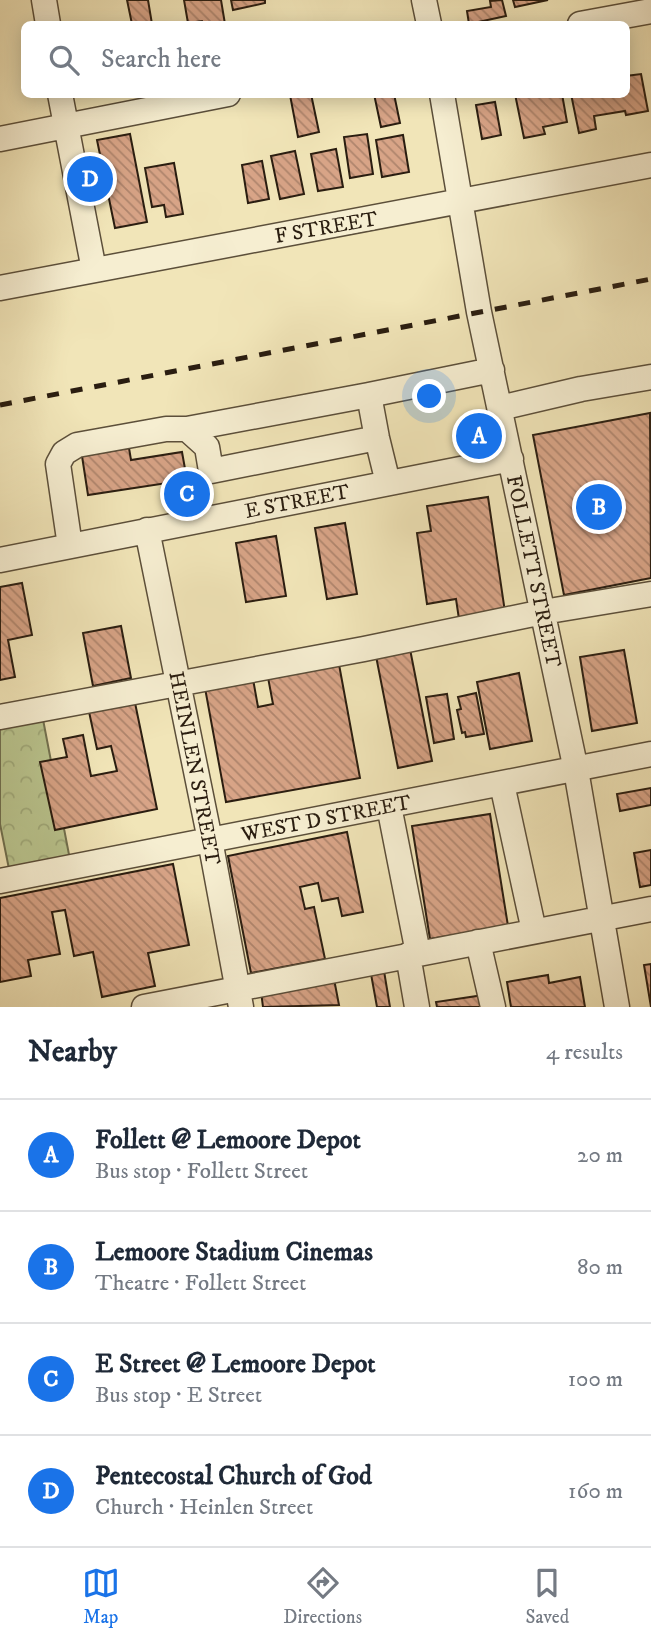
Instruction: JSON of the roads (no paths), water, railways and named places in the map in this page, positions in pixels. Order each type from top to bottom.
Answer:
[{"type":"street","points":[[44,0],[48,21]]},
{"type":"street","points":[[424,0],[428,21]]},
{"type":"street","points":[[595,21],[651,10]]},
{"type":"street","points":[[61,98],[93,270]]},
{"type":"street","points":[[0,139],[209,98]]},
{"type":"street","name":"FOLLETT STREET","points":[[443,98],[480,312],[576,770],[617,1007]]},
{"type":"street","name":"F STREET","points":[[0,288],[651,166]]},
{"type":"street","points":[[70,546],[58,464],[64,453],[77,445],[166,429],[187,429],[492,370]]},
{"type":"street","points":[[500,408],[581,389],[651,377]]},
{"type":"street","points":[[369,395],[388,483]]},
{"type":"street","points":[[187,429],[207,447],[211,471],[377,439]]},
{"type":"street","name":"E STREET","points":[[0,560],[511,460]]},
{"type":"street","name":"HEINLEN STREET","points":[[147,530],[239,997]]},
{"type":"street","points":[[0,717],[364,649],[543,612],[651,594]]},
{"type":"street","name":"WEST D STREET","points":[[0,881],[651,754]]},
{"type":"street","points":[[502,784],[534,931]]},
{"type":"street","points":[[389,806],[413,954],[417,1007]]},
{"type":"street","points":[[144,1007],[239,997],[413,954],[651,908]]},
{"type":"street","points":[[478,942],[493,1007]]},
{"type":"railway","points":[[0,405],[651,279]]},
{"type":"place","name":"Pentecostal Church of God","points":[[90,179]]},
{"type":"place","name":"Follett @ Lemoore Depot","points":[[479,436]]},
{"type":"place","name":"E Street @ Lemoore Depot","points":[[187,494]]},
{"type":"place","name":"Lemoore Stadium Cinemas","points":[[599,507]]}]
